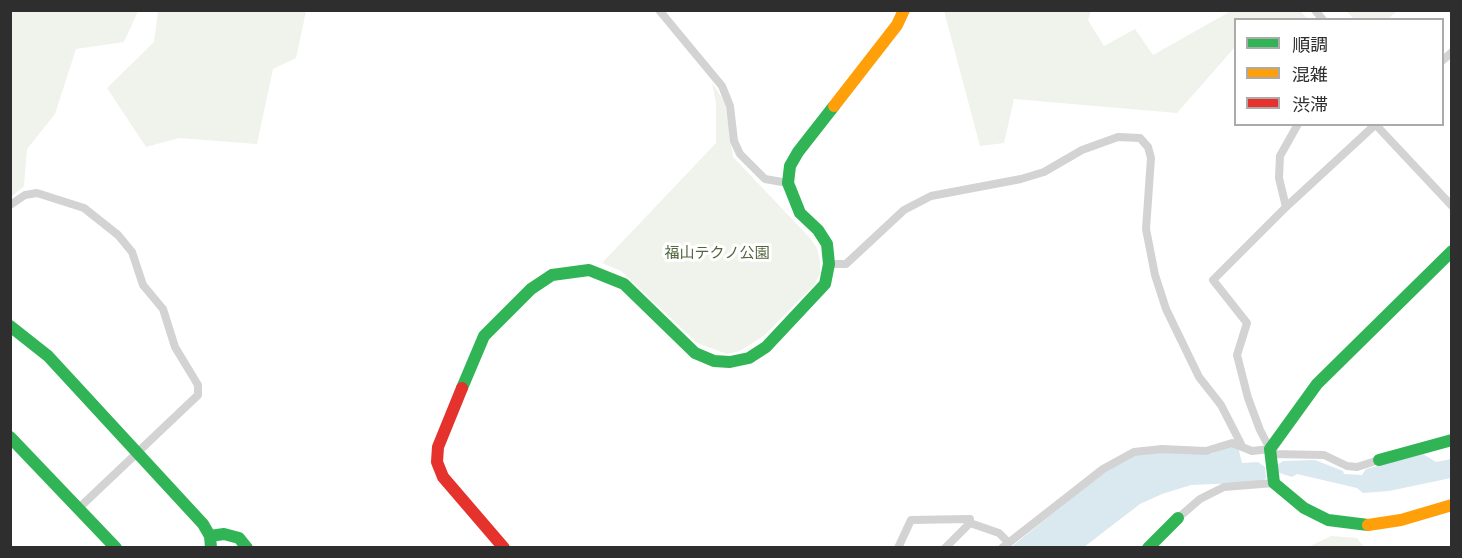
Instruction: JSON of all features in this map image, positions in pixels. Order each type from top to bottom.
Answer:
[{"type":"street","points":[[659,10],[722,86],[730,106],[734,141],[740,154],[765,178],[788,183]]},
{"type":"street","points":[[504,548],[443,477],[437,462],[438,447],[484,336],[531,289],[552,275],[589,270],[607,275],[624,284],[694,353],[714,361],[730,362],[748,358],[766,347],[816,296],[825,284],[830,264],[827,244],[801,213],[792,198],[788,183],[790,166],[798,152],[897,25],[904,10]]},
{"type":"street","points":[[1286,207],[1280,178],[1280,156],[1297,126]]},
{"type":"street","points":[[1374,126],[1286,207],[1213,280],[1246,323],[1237,355],[1248,398],[1271,452],[1274,483],[1304,508],[1328,520],[1348,524],[1401,520],[1452,505]]},
{"type":"street","points":[[1376,126],[1452,206]]},
{"type":"street","points":[[830,264],[846,264],[904,210],[931,196],[1021,179],[1044,172],[1082,150],[1118,136],[1140,138],[1148,147],[1151,158],[1146,229],[1155,275],[1166,309],[1199,377],[1221,405],[1241,444]]},
{"type":"street","points":[[10,205],[26,195],[37,194],[84,208],[118,235],[132,252],[143,285],[163,309],[175,347],[198,385],[198,395],[135,452],[79,508]]},
{"type":"street","points":[[1271,452],[1317,384],[1452,251]]},
{"type":"street","points":[[10,326],[48,356],[203,524],[210,542],[224,534],[239,538],[247,548]]},
{"type":"street","points":[[10,437],[116,548]]},
{"type":"street","points":[[898,548],[910,520],[970,519],[970,523],[999,533],[1005,545],[1017,538],[1103,469],[1134,452],[1162,448],[1206,452],[1232,443],[1241,444],[1252,450],[1324,455],[1347,466],[1357,467],[1452,440]]},
{"type":"street","points":[[1149,548],[1200,499],[1224,488],[1274,483]]},
{"type":"street","points":[[945,548],[970,523]]},
{"type":"green space","points":[[11,10],[138,11],[124,42],[76,49],[55,114],[27,149],[24,186],[11,197]]},
{"type":"green space","points":[[158,11],[306,11],[296,58],[273,69],[257,144],[179,138],[146,147],[107,88],[154,42]]},
{"type":"green space","points":[[944,11],[1091,11],[1088,20],[1104,46],[1135,29],[1153,55],[1231,11],[1300,11],[1307,18],[1234,18],[1234,48],[1177,113],[1014,99],[1004,143],[980,146]]},
{"type":"green space","points":[[1346,11],[1397,11],[1389,18],[1353,18]]},
{"type":"green space","name":"福山テクノ公園","points":[[712,83],[725,102],[733,157],[810,238],[817,248],[820,262],[820,274],[814,285],[765,335],[740,351],[727,354],[697,343],[621,271],[602,263],[716,143],[716,103]]},
{"type":"green space","points":[[1331,536],[1357,538],[1364,547],[1308,547]]},
{"type":"shaded area","points":[[1232,446],[1238,447],[1242,463],[1258,462],[1265,467],[1266,478],[1261,482],[1191,485],[1162,494],[1140,504],[1084,547],[1010,548],[1108,469],[1140,451],[1211,454]]},
{"type":"shaded area","points":[[1423,454],[1436,462],[1451,459],[1451,478],[1389,491],[1363,493],[1357,488],[1297,474],[1292,477],[1277,472],[1277,465],[1283,461],[1315,460],[1343,471],[1344,474],[1362,475],[1366,469]]},
{"type":"traffic: fast","points":[[462,388],[484,336],[531,289],[552,275],[589,270],[624,284],[695,353],[714,361],[730,362],[749,358],[766,347],[825,284],[829,264],[827,244],[818,230],[800,213],[788,183],[790,166],[798,152],[834,106]]},
{"type":"traffic: fast","points":[[1368,525],[1328,520],[1304,508],[1274,483],[1270,449],[1317,384],[1452,251]]},
{"type":"traffic: fast","points":[[10,326],[48,356],[203,524],[210,536],[211,548]]},
{"type":"traffic: fast","points":[[10,437],[116,548]]},
{"type":"traffic: fast","points":[[1379,460],[1452,440]]},
{"type":"traffic: fast","points":[[1148,548],[1178,518]]},
{"type":"traffic: fast","points":[[210,536],[224,534],[239,538],[247,548]]},
{"type":"traffic: slow","points":[[834,106],[897,25],[904,10]]},
{"type":"traffic: slow","points":[[1368,525],[1401,520],[1452,505]]},
{"type":"traffic: jam","points":[[462,388],[438,447],[437,462],[443,477],[504,548]]}]
